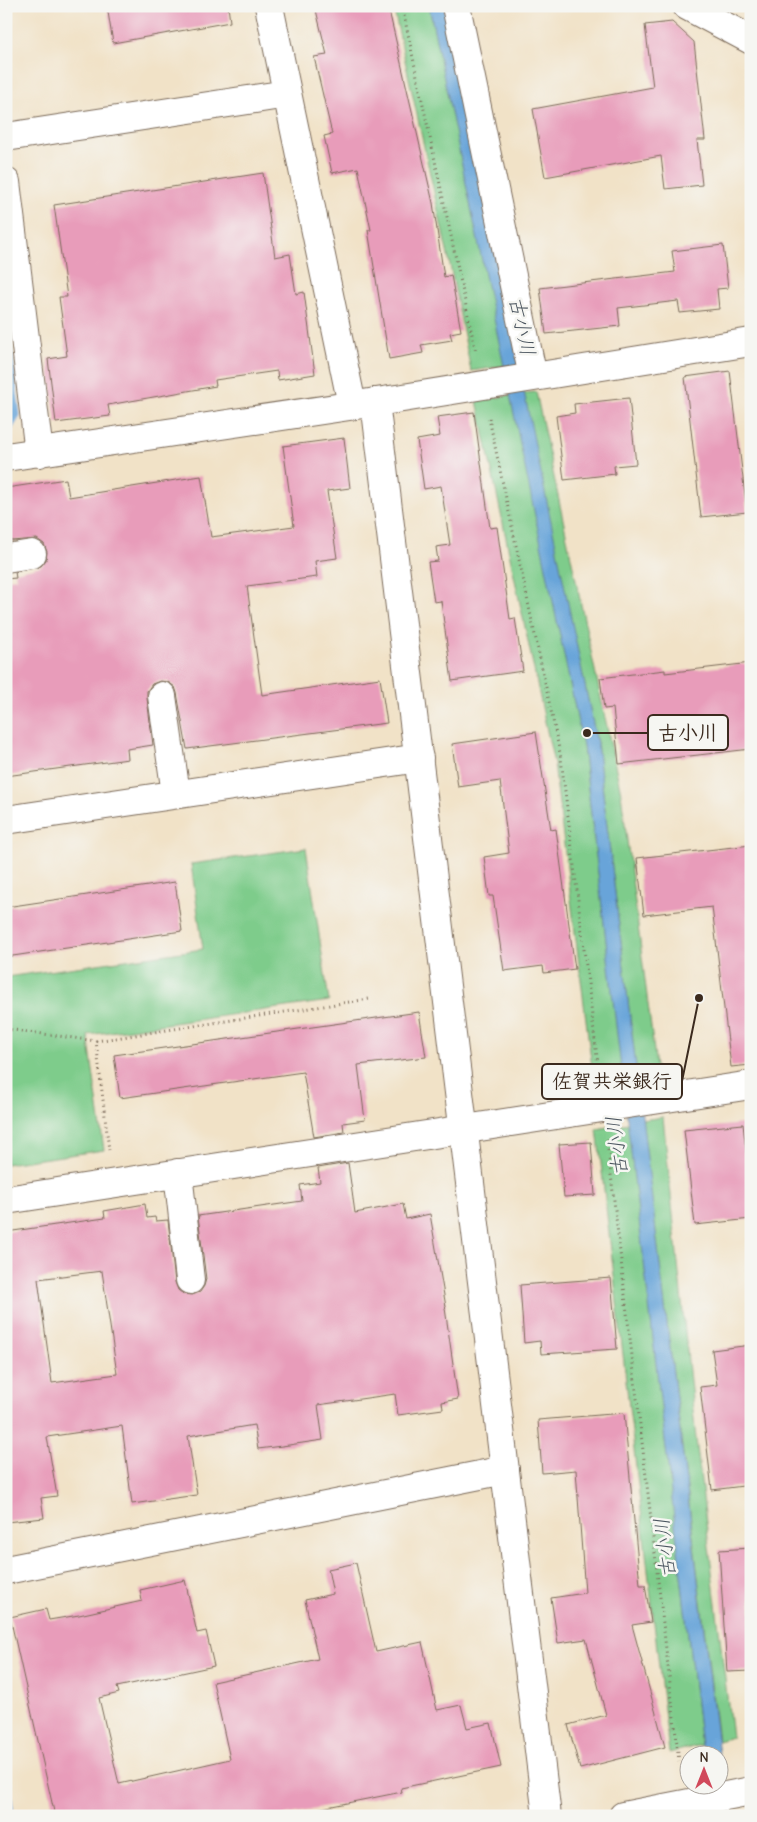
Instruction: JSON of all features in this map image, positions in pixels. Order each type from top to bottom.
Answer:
[{"type":"street","points":[[269,6],[287,94],[363,404],[419,758],[547,1816]]},
{"type":"street","points":[[456,6],[534,377]]},
{"type":"street","points":[[687,6],[751,40]]},
{"type":"street","points":[[6,138],[287,94]]},
{"type":"street","points":[[6,182],[39,453]]},
{"type":"street","points":[[6,458],[363,404],[751,342]]},
{"type":"street","points":[[162,696],[176,794]]},
{"type":"street","points":[[6,820],[419,758]]},
{"type":"street","points":[[6,1200],[751,1085]]},
{"type":"street","points":[[178,1173],[190,1280]]},
{"type":"street","points":[[6,1570],[505,1470]]},
{"type":"street","points":[[623,1816],[743,1792]]},
{"type":"path","points":[[402,6],[489,384],[560,758],[609,1107],[679,1761]]},
{"type":"path","points":[[6,1029],[96,1041],[369,999]]},
{"type":"path","points":[[96,1041],[110,1155]]},
{"type":"green space","points":[[393,6],[429,6],[505,366],[471,371],[450,265]]},
{"type":"green space","points":[[536,392],[621,793],[658,1082],[638,1085],[597,743],[523,393]]},
{"type":"green space","points":[[511,395],[583,746],[624,1088],[595,1092],[554,764],[477,401]]},
{"type":"green space","points":[[306,848],[329,1001],[88,1035],[104,1150],[6,1164],[6,977],[203,949],[191,864]]},
{"type":"green space","points":[[663,1117],[696,1439],[732,1737],[718,1741],[642,1120]]},
{"type":"green space","points":[[628,1123],[701,1744],[680,1744],[680,1750],[669,1753],[597,1129]]},
{"type":"water","points":[[429,6],[444,6],[597,743],[718,1744],[701,1744],[583,746]]},
{"type":"water","points":[[707,1794],[724,1794],[726,1816],[709,1816]]},
{"type":"building","points":[[107,6],[228,6],[230,22],[113,43]]},
{"type":"building","points":[[315,6],[388,6],[433,203],[444,277],[451,275],[461,331],[450,333],[452,340],[421,345],[423,353],[389,359],[368,230],[371,230],[358,168],[332,173],[324,136],[332,134],[314,57],[327,55]]},
{"type":"building","points":[[672,22],[694,42],[705,140],[697,140],[702,185],[665,189],[661,156],[545,177],[533,109],[653,87],[645,25]]},
{"type":"building","points":[[263,173],[275,257],[290,254],[296,294],[304,292],[315,374],[278,380],[277,371],[215,380],[216,386],[108,405],[110,416],[56,423],[48,359],[67,356],[59,297],[67,297],[54,205]]},
{"type":"building","points":[[723,245],[728,288],[717,289],[719,309],[680,313],[678,301],[618,308],[620,326],[546,334],[540,288],[675,272],[672,251]]},
{"type":"building","points":[[730,371],[747,512],[701,517],[685,377]]},
{"type":"building","points":[[629,398],[636,464],[614,466],[615,474],[564,480],[556,416],[575,413],[574,404]]},
{"type":"building","points":[[474,412],[490,528],[497,527],[510,619],[515,618],[523,671],[452,681],[441,601],[434,602],[428,562],[438,561],[436,547],[450,545],[441,486],[424,489],[417,440],[440,436],[437,417]]},
{"type":"building","points":[[344,438],[350,488],[327,491],[337,558],[315,561],[317,577],[247,586],[262,695],[380,678],[387,723],[187,749],[175,687],[168,682],[160,681],[152,684],[147,691],[153,745],[127,749],[128,759],[6,776],[6,579],[16,578],[15,572],[41,566],[46,560],[47,552],[44,544],[37,539],[11,541],[6,507],[6,488],[66,479],[69,497],[201,476],[211,537],[294,526],[283,446]]},
{"type":"building","points":[[751,663],[751,749],[619,764],[613,708],[604,709],[600,678],[665,670],[665,673]]},
{"type":"building","points":[[536,732],[551,830],[556,829],[575,969],[544,973],[543,966],[504,971],[493,896],[489,896],[484,857],[509,853],[500,781],[458,787],[452,744]]},
{"type":"building","points":[[751,845],[751,1065],[731,1067],[712,907],[644,915],[637,858]]},
{"type":"building","points":[[175,882],[182,931],[6,957],[6,907]]},
{"type":"building","points":[[419,1012],[426,1057],[358,1065],[365,1120],[343,1123],[344,1132],[314,1137],[303,1072],[120,1098],[114,1055]]},
{"type":"building","points":[[743,1124],[751,1194],[751,1219],[695,1225],[684,1130]]},
{"type":"building","points":[[591,1142],[595,1195],[564,1197],[559,1144]]},
{"type":"building","points":[[348,1163],[355,1213],[403,1204],[406,1219],[430,1214],[446,1307],[458,1399],[442,1402],[443,1409],[398,1415],[395,1394],[318,1405],[323,1440],[282,1446],[258,1449],[254,1425],[188,1436],[197,1495],[132,1504],[122,1426],[47,1437],[57,1496],[41,1498],[44,1518],[6,1522],[6,1232],[105,1218],[104,1211],[145,1204],[147,1218],[155,1217],[156,1221],[168,1220],[175,1282],[178,1290],[183,1294],[192,1295],[200,1292],[206,1279],[198,1216],[302,1201],[300,1185],[320,1182],[318,1168]],"holes":[[[102,1271],[117,1374],[52,1383],[38,1279]]]},
{"type":"building","points":[[611,1278],[617,1349],[541,1354],[540,1341],[524,1343],[520,1285]]},
{"type":"building","points":[[751,1345],[751,1485],[712,1490],[700,1387],[717,1385],[712,1350]]},
{"type":"building","points":[[624,1413],[640,1585],[645,1585],[651,1622],[632,1625],[665,1747],[580,1769],[568,1725],[606,1715],[586,1639],[558,1643],[551,1598],[585,1593],[576,1470],[542,1473],[538,1420]]},
{"type":"building","points":[[751,1548],[751,1671],[727,1672],[719,1550]]},
{"type":"building","points":[[356,1563],[376,1652],[422,1642],[437,1710],[461,1705],[467,1728],[491,1723],[501,1767],[401,1788],[402,1792],[282,1816],[55,1816],[10,1617],[46,1609],[49,1620],[79,1615],[142,1601],[140,1590],[185,1580],[197,1633],[206,1631],[214,1666],[117,1687],[119,1693],[99,1698],[119,1784],[230,1759],[213,1682],[318,1659],[305,1600],[333,1594],[328,1569]]},
{"type":"waterway","points":[[6,340],[15,415],[6,430]]},
{"type":"waterway","points":[[6,1791],[9,1816]]},
{"type":"place","name":"古小川","points":[[587,733]]},
{"type":"place","name":"佐賀共栄銀行","points":[[699,998]]}]
